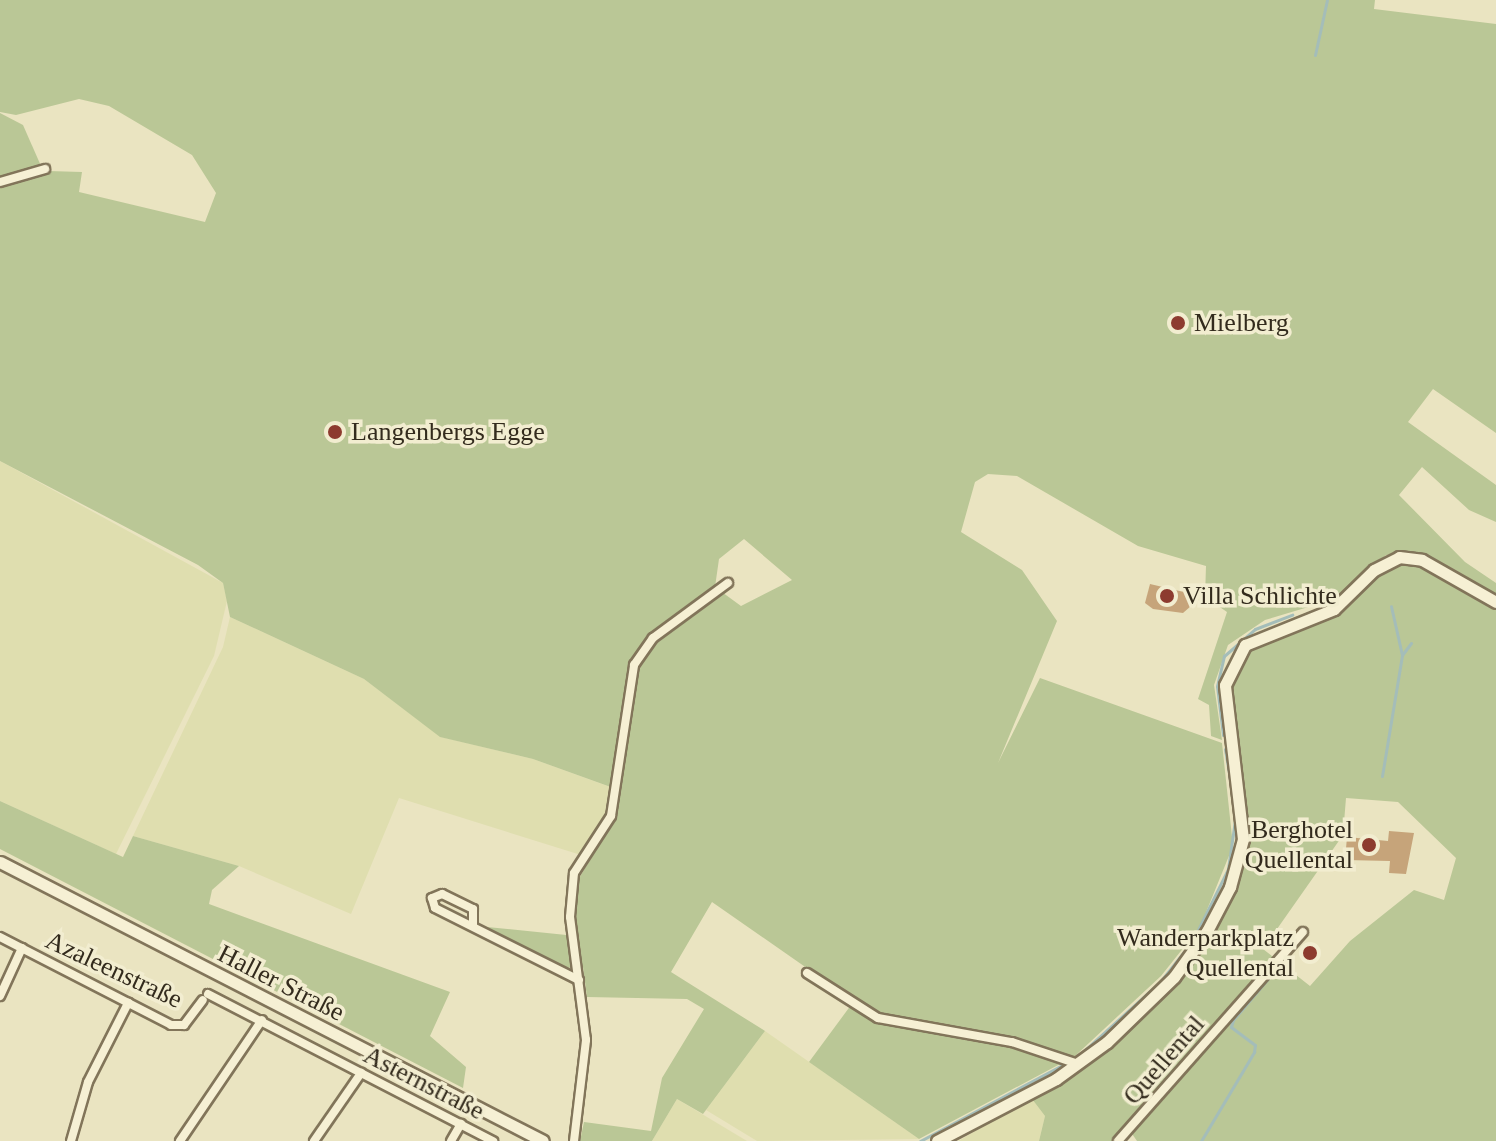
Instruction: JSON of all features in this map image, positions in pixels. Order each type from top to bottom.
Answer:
[{"type":"main road","points":[[937,1141],[1078,1064],[1174,977],[1230,887],[1243,839],[1225,693],[1234,657],[1258,636],[1334,609],[1374,570],[1399,557],[1422,560],[1496,602]]},
{"type":"main road","name":"Haller Straße","points":[[0,862],[543,1141]]},
{"type":"street","points":[[0,182],[45,169]]},
{"type":"street","points":[[574,1141],[586,1040],[571,885],[611,816],[634,665],[663,630],[728,583]]},
{"type":"street","points":[[473,926],[473,909],[442,894],[432,898],[435,908],[579,980]]},
{"type":"street","name":"Quellental","points":[[1118,1141],[1303,932]]},
{"type":"street","name":"Azaleenstraße","points":[[0,937],[178,1026],[206,997]]},
{"type":"street","points":[[0,996],[22,948]]},
{"type":"street","points":[[807,973],[878,1018],[1012,1042],[1078,1064]]},
{"type":"street","name":"Asternstraße","points":[[206,997],[262,1020],[493,1141]]},
{"type":"street","points":[[71,1141],[88,1082],[128,1003]]},
{"type":"street","points":[[180,1141],[262,1020]]},
{"type":"street","points":[[314,1141],[361,1073]]},
{"type":"street","points":[[451,1141],[461,1124]]},
{"type":"green space","points":[[0,0],[1375,0],[1374,9],[1496,24],[1496,433],[1433,389],[1408,422],[1496,485],[1496,522],[1469,510],[1422,467],[1399,495],[1465,562],[1496,583],[1496,597],[1419,554],[1386,555],[1335,599],[1265,620],[1228,645],[1214,685],[1222,740],[1211,736],[1209,705],[1198,699],[1227,612],[1205,597],[1206,566],[1138,546],[1017,476],[988,474],[975,482],[961,532],[1022,570],[1057,621],[998,763],[1040,678],[1222,743],[1233,846],[1200,927],[1161,976],[1075,1056],[919,1139],[809,1062],[854,1001],[712,902],[671,972],[765,1031],[703,1114],[677,1099],[652,1141],[580,1141],[584,1122],[651,1131],[662,1078],[704,1009],[687,999],[587,997],[583,967],[562,968],[487,927],[576,936],[576,883],[611,826],[619,790],[533,759],[440,737],[364,679],[230,617],[223,583],[198,565],[0,461],[0,184],[48,171],[82,172],[79,192],[205,222],[216,193],[192,155],[109,106],[79,99],[16,115],[0,112]],"holes":[[[744,539],[792,580],[741,606],[715,587],[719,559]]]},
{"type":"green space","points":[[0,113],[23,125],[41,166],[0,179]]},
{"type":"green space","points":[[0,461],[223,583],[227,601],[214,656],[116,854],[0,801]]},
{"type":"green space","points":[[1398,563],[1418,564],[1496,607],[1496,1141],[1137,1141],[1128,1128],[1112,1141],[1039,1141],[1045,1116],[1032,1099],[1090,1062],[1178,981],[1212,935],[1236,889],[1248,817],[1232,683],[1246,654],[1272,637],[1338,613],[1378,574]],"holes":[[[1346,798],[1398,802],[1456,858],[1444,900],[1414,890],[1350,941],[1310,986],[1263,949],[1343,835]]]},
{"type":"green space","points":[[230,617],[364,679],[441,737],[533,759],[613,788],[601,830],[581,855],[399,798],[351,914],[239,866],[133,836],[223,647]]},
{"type":"green space","points":[[0,801],[123,857],[133,836],[239,866],[212,890],[209,904],[450,992],[430,1036],[466,1067],[463,1088],[0,849]]},
{"type":"green space","points":[[765,1031],[919,1139],[757,1141],[706,1110]]},
{"type":"green space","points":[[677,1099],[747,1141],[652,1141]]},
{"type":"green space","points":[[1032,1099],[1045,1116],[1039,1141],[958,1141]]},
{"type":"building","name":"Villa Schlichte","points":[[1150,584],[1188,593],[1191,606],[1183,613],[1153,609],[1145,603]]},
{"type":"building","name":"Berghotel Quellental","points":[[1389,831],[1414,833],[1406,874],[1389,873],[1390,861],[1345,860],[1347,837],[1388,841]]},
{"type":"waterway","points":[[1315,55],[1327,0]]},
{"type":"waterway","points":[[1382,776],[1402,655],[1391,606]]},
{"type":"waterway","points":[[1223,735],[1217,686],[1224,656],[1255,629],[1292,615]]},
{"type":"waterway","points":[[1402,655],[1411,643]]},
{"type":"waterway","points":[[1225,749],[1233,797]]},
{"type":"waterway","points":[[1077,1057],[1160,982],[1193,940],[1228,869],[1235,820]]},
{"type":"waterway","points":[[1201,1141],[1254,1052],[1255,1045],[1231,1027],[1233,1020],[1277,968]]},
{"type":"waterway","points":[[920,1141],[1066,1063]]},
{"type":"place","name":"Mielberg","points":[[1178,323]]},
{"type":"place","name":"Langenbergs Egge","points":[[335,432]]},
{"type":"place","name":"Villa Schlichte","points":[[1167,596]]},
{"type":"place","name":"Berghotel Quellental","points":[[1369,845]]},
{"type":"place","name":"Wanderparkplatz Quellental","points":[[1310,953]]}]
